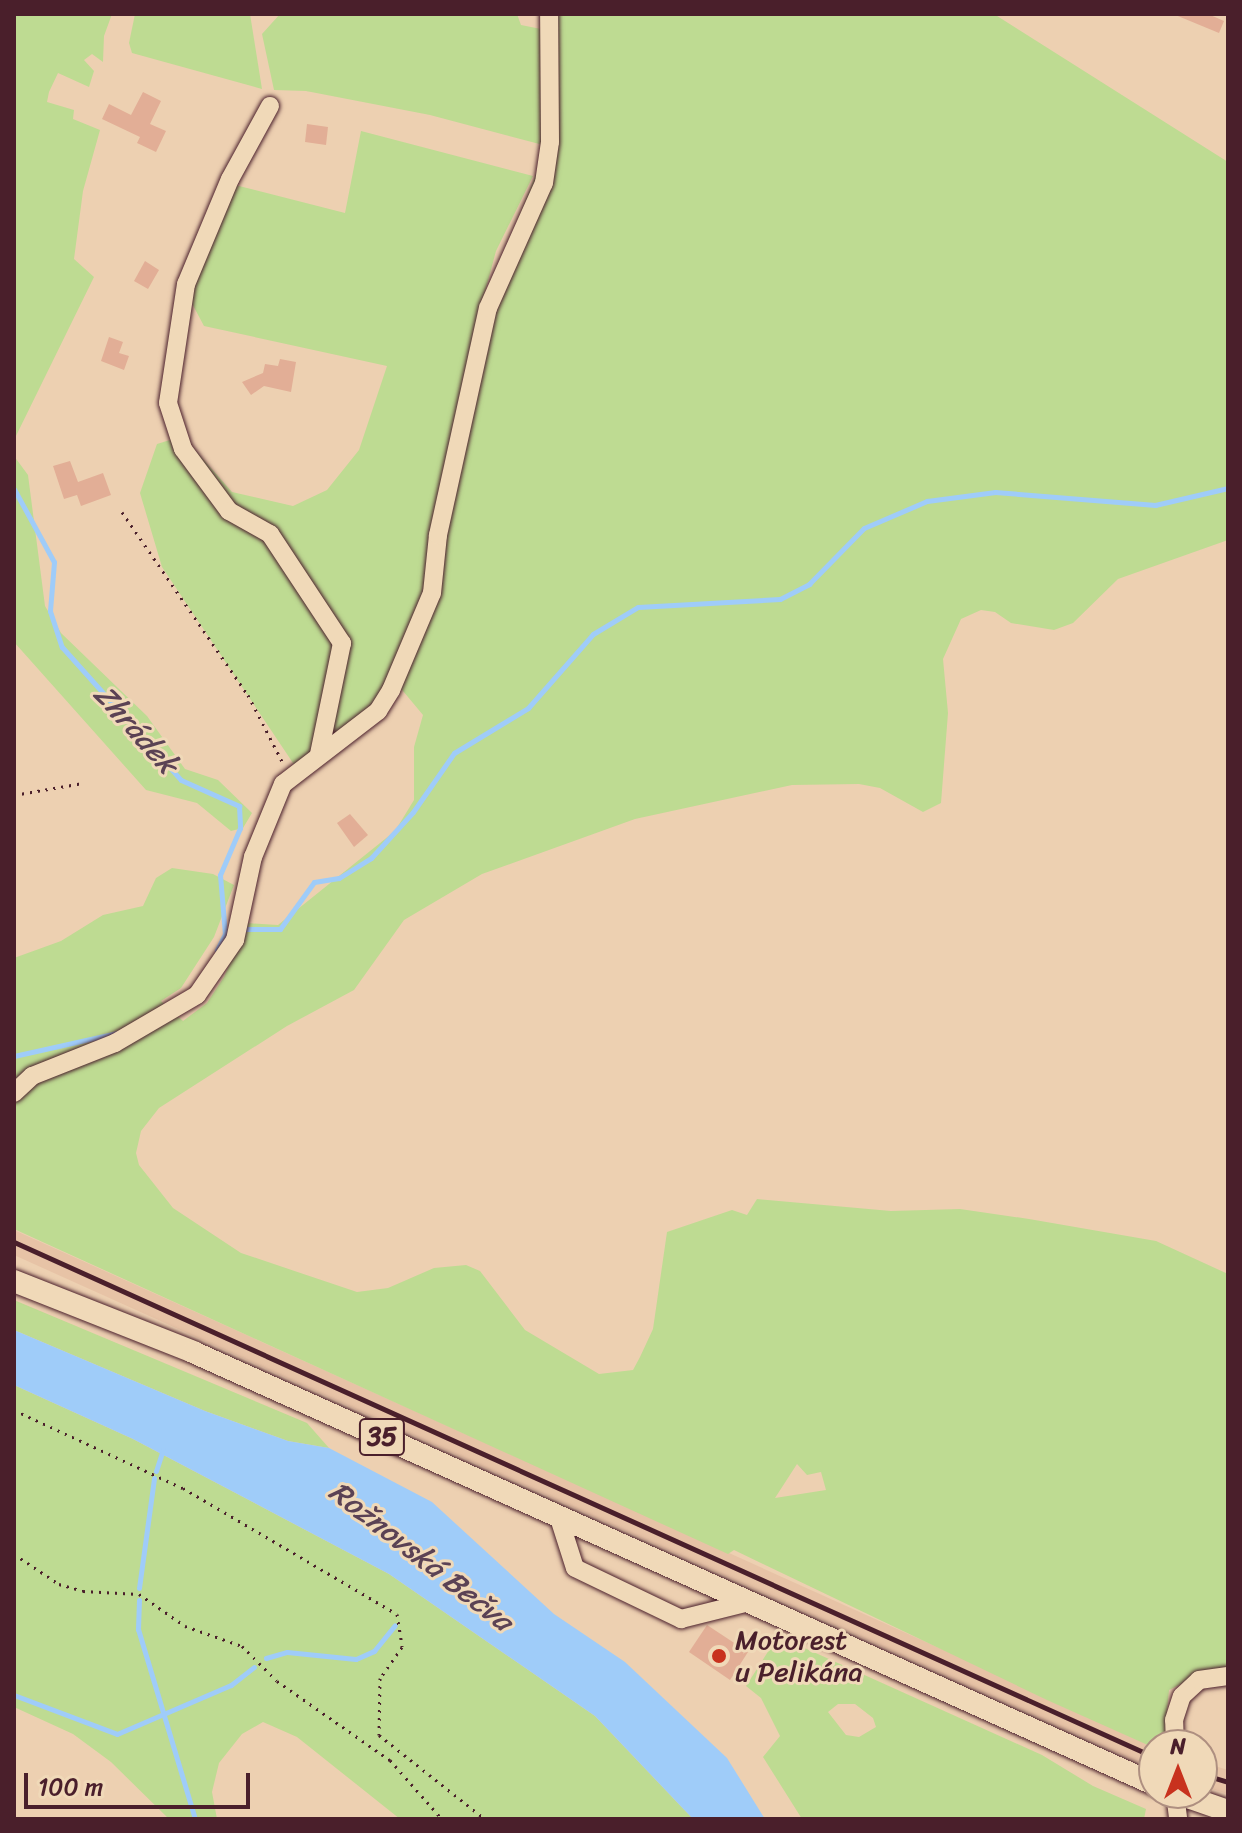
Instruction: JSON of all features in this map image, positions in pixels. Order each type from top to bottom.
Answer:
[{"type":"main road","name":"35","points":[[14,1281],[193,1352],[745,1603],[1138,1777]]},
{"type":"street","points":[[14,1093],[32,1076],[64,1059],[115,1043],[197,995],[235,940],[253,857],[274,801],[291,775],[378,711],[432,593],[438,535],[488,308],[544,183],[550,142],[549,14]]},
{"type":"street","points":[[270,106],[230,179],[186,284],[168,403],[192,461],[229,511],[270,534],[342,643],[319,754]]},
{"type":"street","points":[[559,1518],[575,1568],[681,1619],[745,1603]]},
{"type":"street","points":[[1174,1729],[1182,1696],[1199,1680],[1228,1676]]},
{"type":"path","points":[[122,512],[248,695],[291,775]]},
{"type":"path","points":[[14,795],[83,783]]},
{"type":"path","points":[[14,1410],[183,1488],[397,1614],[402,1647],[380,1678],[379,1735],[485,1819]]},
{"type":"path","points":[[14,1554],[59,1584],[83,1591],[139,1594],[185,1626],[242,1646],[277,1681],[390,1760],[442,1819]]},
{"type":"shaded area","points":[[14,1230],[1138,1738],[1138,1762],[14,1255]]},
{"type":"shaded area","points":[[1218,1767],[1228,1770],[1228,1794],[1218,1791]]},
{"type":"green space","points":[[14,14],[112,14],[104,36],[103,62],[92,54],[84,60],[94,71],[89,87],[58,73],[49,92],[47,102],[74,110],[73,119],[100,130],[83,191],[74,259],[94,277],[14,440]]},
{"type":"green space","points":[[135,14],[250,14],[262,89],[132,53],[129,43]]},
{"type":"green space","points":[[280,14],[517,14],[521,25],[541,29],[540,14],[994,14],[1228,162],[1228,540],[1118,579],[1073,623],[1054,630],[1011,623],[995,612],[981,610],[961,619],[943,659],[948,713],[941,803],[923,812],[880,788],[859,784],[792,785],[635,819],[482,874],[404,920],[354,990],[287,1026],[159,1108],[141,1131],[136,1153],[139,1165],[173,1208],[241,1253],[357,1292],[388,1288],[434,1268],[466,1265],[480,1271],[525,1330],[599,1374],[633,1370],[640,1357],[653,1329],[667,1232],[732,1210],[747,1215],[757,1199],[891,1211],[960,1209],[1029,1219],[1156,1241],[1228,1274],[1228,1673],[1197,1676],[1169,1690],[1165,1729],[1138,1729],[1138,1741],[734,1550],[728,1554],[14,1229],[14,958],[61,941],[103,915],[143,906],[156,878],[172,868],[213,874],[234,885],[214,937],[181,988],[161,1001],[183,1021],[207,1003],[224,977],[246,923],[278,925],[395,831],[414,800],[414,747],[423,715],[398,685],[295,766],[162,567],[140,493],[157,444],[183,436],[232,492],[293,506],[327,490],[359,450],[387,366],[204,326],[188,296],[235,185],[345,213],[361,131],[533,176],[496,251],[476,325],[547,146],[430,115],[306,91],[274,90],[262,34]],"holes":[[[797,1464],[807,1475],[821,1472],[826,1490],[775,1498]]]},
{"type":"green space","points":[[14,456],[28,475],[45,606],[61,633],[147,716],[185,769],[218,780],[252,813],[243,828],[231,831],[197,803],[146,790],[14,642]]},
{"type":"green space","points":[[14,1300],[307,1423],[329,1448],[288,1441],[205,1411],[14,1330]]},
{"type":"green space","points":[[14,1385],[133,1439],[389,1574],[595,1716],[693,1819],[400,1819],[297,1737],[263,1722],[242,1734],[219,1763],[212,1792],[217,1819],[169,1819],[111,1762],[73,1734],[14,1707]]},
{"type":"green space","points":[[778,1636],[1042,1755],[1093,1786],[1138,1806],[1138,1809],[1146,1809],[1144,1819],[802,1819],[763,1757],[780,1736],[761,1698],[746,1686]],"holes":[[[838,1704],[855,1704],[873,1718],[876,1727],[859,1737],[846,1735],[828,1712]]]},
{"type":"water","name":"Rožnovská Bečva","points":[[14,1330],[205,1411],[288,1441],[329,1448],[432,1502],[554,1614],[625,1662],[727,1758],[765,1819],[693,1819],[595,1716],[389,1574],[133,1439],[14,1385]]},
{"type":"building","points":[[1173,14],[1208,14],[1224,21],[1219,33]]},
{"type":"building","points":[[143,92],[161,101],[150,124],[166,131],[156,152],[137,143],[140,137],[102,119],[109,104],[131,115]]},
{"type":"building","points":[[307,124],[328,127],[326,145],[305,142]]},
{"type":"building","points":[[145,261],[159,270],[148,289],[134,281]]},
{"type":"building","points":[[109,337],[123,342],[119,353],[129,356],[124,370],[101,361]]},
{"type":"building","points":[[280,359],[296,362],[291,392],[264,386],[251,395],[242,382],[263,373],[265,364],[278,366]]},
{"type":"building","points":[[70,461],[78,482],[103,473],[111,495],[81,506],[77,495],[64,499],[53,466]]},
{"type":"building","points":[[350,814],[368,835],[354,847],[337,823]]},
{"type":"building","name":"Motorest u Pelikána","points":[[707,1625],[748,1652],[730,1680],[689,1652]]},
{"type":"waterway","points":[[242,929],[280,929],[314,882],[339,878],[371,858],[413,812],[454,753],[528,708],[593,634],[638,607],[780,599],[809,584],[864,528],[927,501],[995,492],[1155,505],[1228,488]]},
{"type":"waterway","name":"Zhrádek","points":[[14,489],[54,562],[50,611],[62,647],[181,780],[239,806],[240,828],[220,875],[225,934],[217,950]]},
{"type":"waterway","name":"Zhrádek","points":[[14,1056],[117,1033]]},
{"type":"waterway","points":[[156,1471],[163,1450]]},
{"type":"waterway","points":[[139,1588],[154,1478]]},
{"type":"waterway","points":[[139,1600],[138,1629],[195,1819]]},
{"type":"waterway","points":[[266,1658],[287,1652],[356,1659],[374,1651],[395,1625]]},
{"type":"waterway","points":[[14,1695],[117,1734],[231,1685],[254,1667]]},
{"type":"railway","points":[[14,1242],[1138,1750]]},
{"type":"railway","points":[[1218,1779],[1228,1782]]},
{"type":"place","name":"Motorest u Pelikána","points":[[719,1656]]}]
